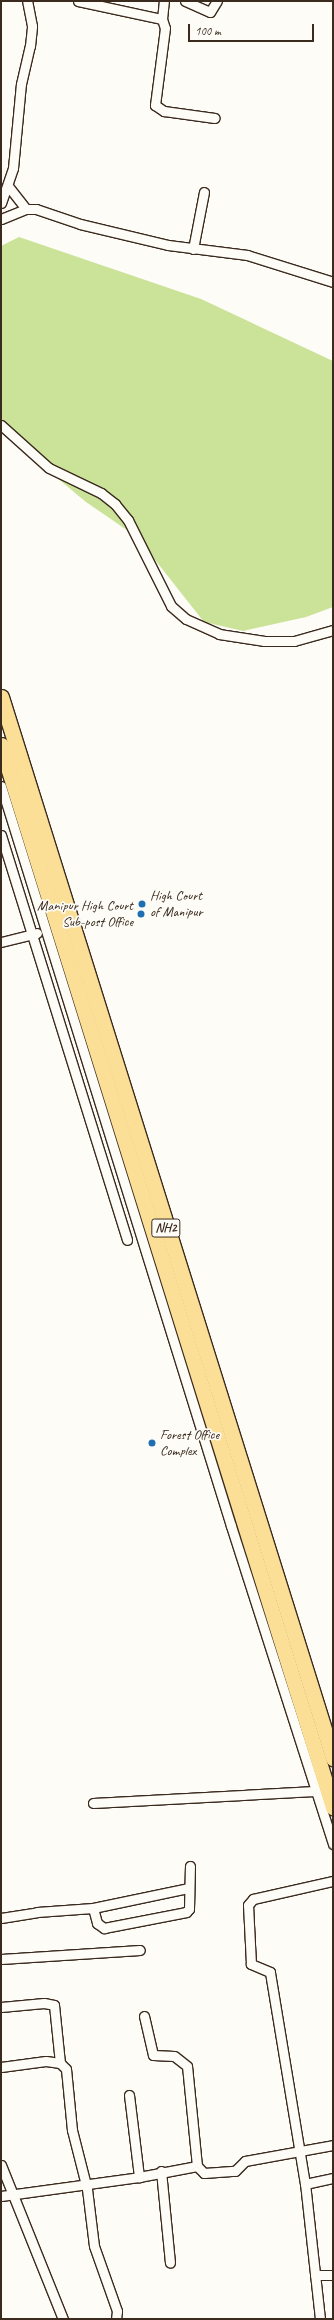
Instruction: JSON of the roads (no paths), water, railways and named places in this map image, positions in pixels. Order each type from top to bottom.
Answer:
[{"type":"highway","name":"NH2","points":[[1,697],[333,1758]]},
{"type":"highway","name":"NH2","points":[[1,745],[333,1807]]},
{"type":"street","points":[[1,203],[8,186],[17,136],[21,84],[30,46],[32,26],[27,1]]},
{"type":"street","points":[[78,1],[110,4],[162,19]]},
{"type":"street","points":[[164,1],[162,19],[165,28],[155,105],[164,111],[215,118]]},
{"type":"street","points":[[185,1],[210,12],[216,1]]},
{"type":"street","points":[[8,186],[26,209]]},
{"type":"street","points":[[193,249],[204,192]]},
{"type":"street","points":[[1,219],[26,209],[36,209],[80,224],[193,249],[247,254],[333,282]]},
{"type":"street","points":[[1,425],[49,468],[101,494],[115,504],[128,520],[168,600],[186,619],[219,634],[264,641],[294,640],[333,630]]},
{"type":"street","points":[[1,786],[315,1791],[333,1844]]},
{"type":"street","points":[[1,835],[128,1240]]},
{"type":"street","points":[[1,942],[46,931]]},
{"type":"street","points":[[93,1803],[315,1791]]},
{"type":"street","points":[[93,1908],[100,1926],[117,1927],[186,1912],[189,1908],[190,1866]]},
{"type":"street","points":[[320,2319],[305,2184],[270,1972],[251,1964],[248,1905],[253,1899],[333,1881]]},
{"type":"street","points":[[1,1918],[43,1912],[93,1908],[190,1888]]},
{"type":"street","points":[[1,1959],[140,1950]]},
{"type":"street","points":[[1,2007],[44,2002],[54,2005],[60,2063],[68,2075],[72,2130],[85,2184],[94,2246],[117,2318]]},
{"type":"street","points":[[144,2016],[149,2049],[153,2055],[174,2056],[187,2066],[197,2166],[204,2174],[235,2171],[245,2161],[333,2145]]},
{"type":"street","points":[[1,2066],[46,2060],[60,2063]]},
{"type":"street","points":[[129,2095],[139,2177]]},
{"type":"street","points":[[1,2166],[62,2319]]},
{"type":"street","points":[[1,2196],[13,2196],[139,2177],[161,2171],[197,2166]]},
{"type":"street","points":[[161,2171],[170,2263]]},
{"type":"street","points":[[305,2184],[333,2178]]},
{"type":"street","points":[[316,2275],[333,2275]]},
{"type":"place","name":"High Court of Manipur","points":[[142,904]]},
{"type":"place","name":"Manipur High Court Sub-post Office","points":[[141,914]]},
{"type":"place","name":"Forest Office Complex","points":[[152,1443]]}]
